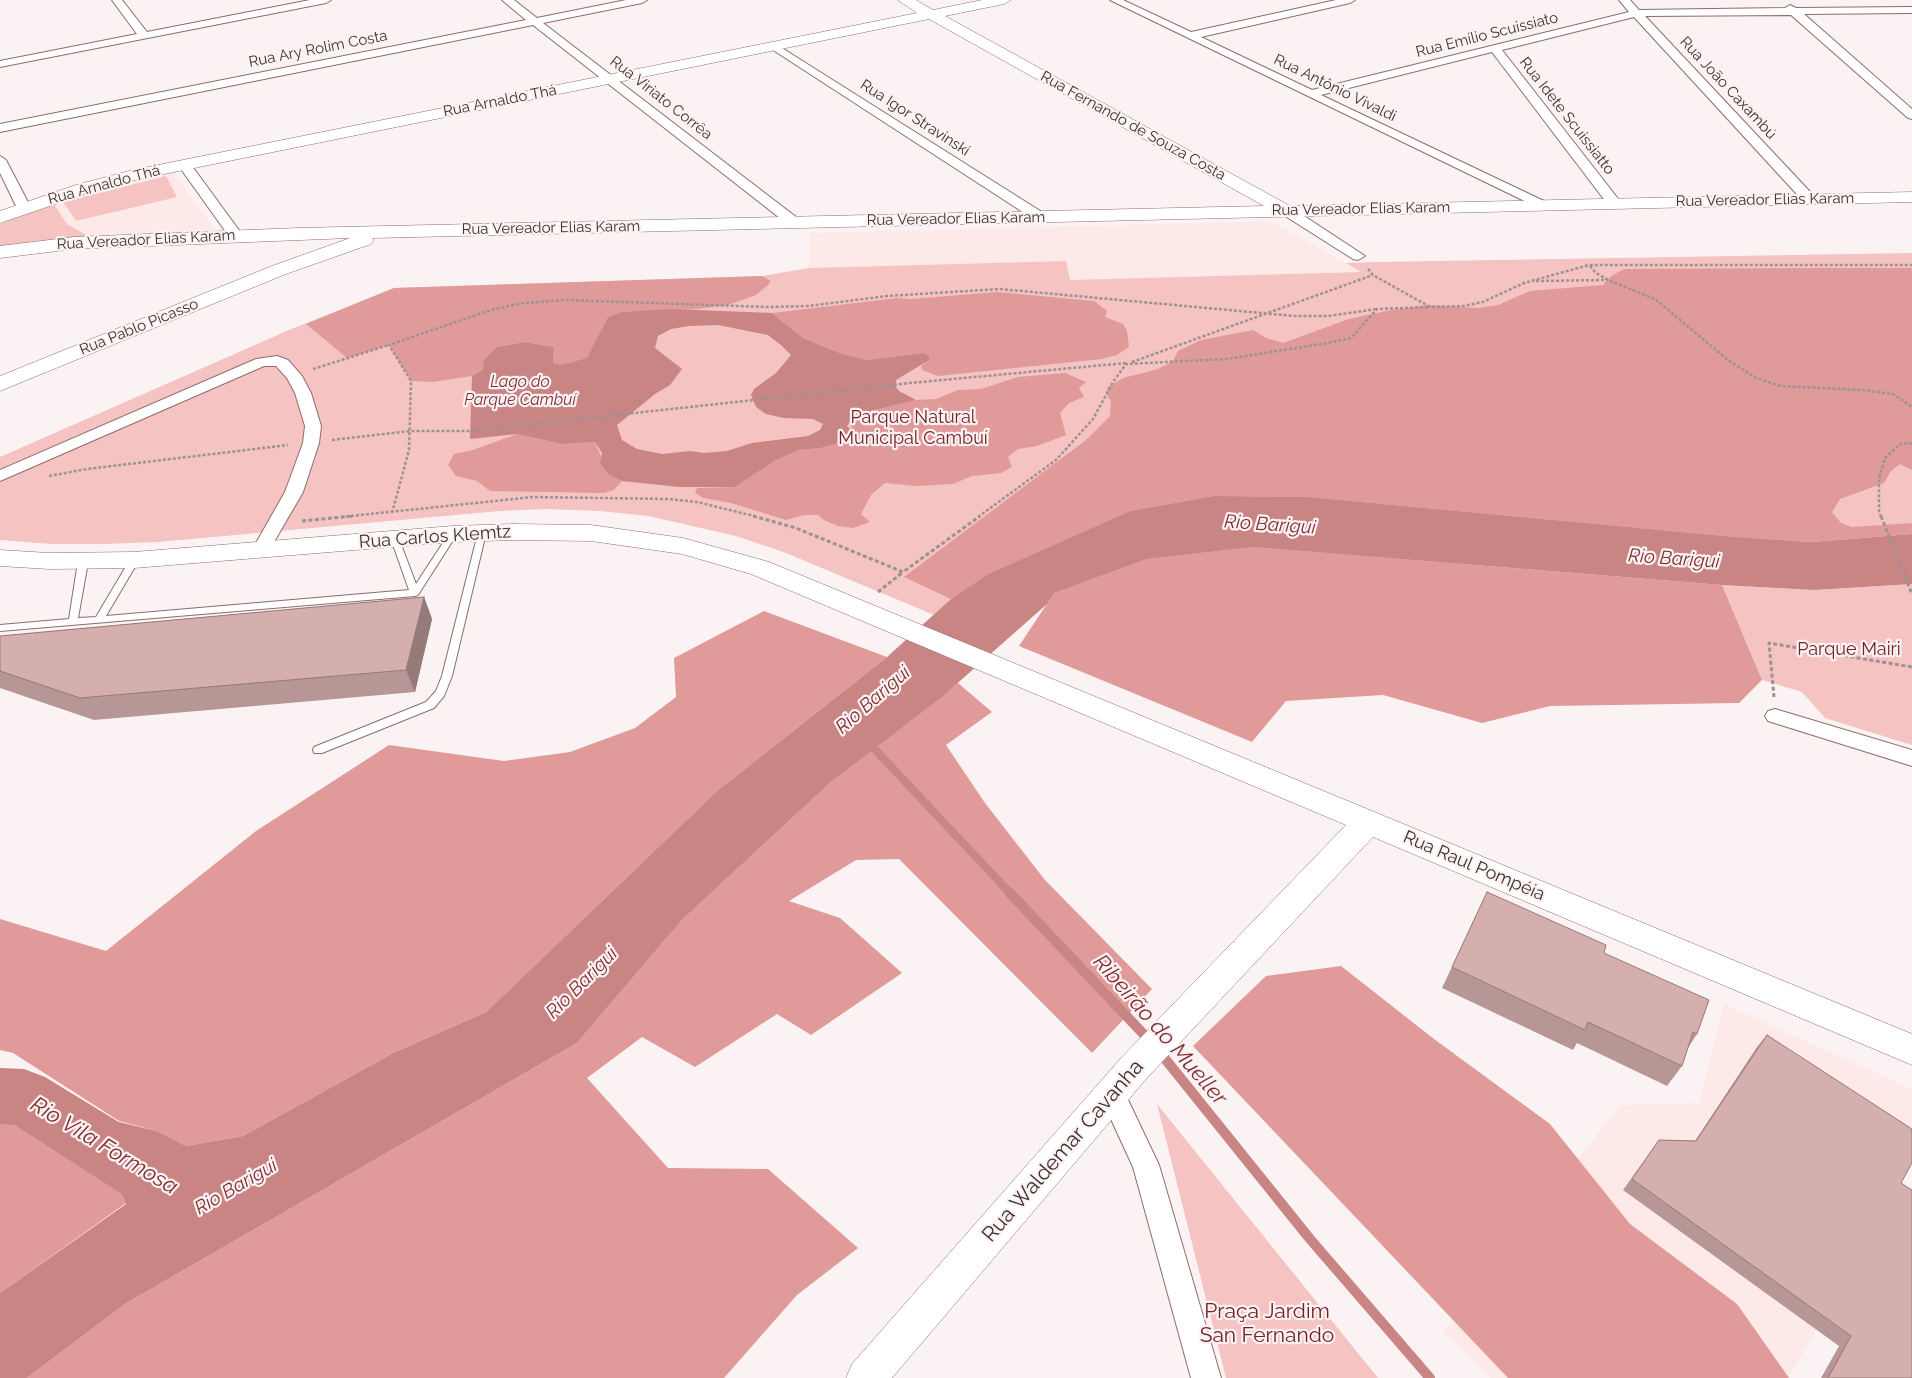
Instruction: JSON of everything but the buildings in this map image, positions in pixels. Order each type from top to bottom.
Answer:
[{"type":"main road","name":"Rua Fernando de Souza Costa","points":[[905,0],[1287,211]]},
{"type":"main road","name":"Rua Arnaldo Thá","points":[[0,216],[107,182],[184,165],[1004,0]]},
{"type":"main road","name":"Rua Vereador Elias Karam","points":[[0,252],[61,244],[298,234],[1912,197]]},
{"type":"main road","name":"Rua Pablo Picasso","points":[[0,384],[278,270],[387,232]]},
{"type":"main road","name":"Rua Pablo Picasso","points":[[278,270],[303,255],[308,249],[310,244],[308,239],[298,234]]},
{"type":"main road","name":"Rua Carlos Klemtz","points":[[0,558],[84,562],[134,560],[453,534],[591,533],[683,546],[760,568],[1036,682]]},
{"type":"main road","name":"Rua Raul Pompéia","points":[[1036,682],[1912,1050]]},
{"type":"main road","name":"Rua Waldemar Cavanha","points":[[866,1378],[1123,1081],[1369,821]]},
{"type":"street","points":[[117,0],[145,36]]},
{"type":"street","name":"Rua Viriato Corrêa","points":[[507,0],[795,222]]},
{"type":"street","name":"Rua Ary Rolim Costa","points":[[0,128],[642,0]]},
{"type":"street","name":"Rua Antônio Vivaldi","points":[[1115,0],[1541,205]]},
{"type":"street","points":[[1190,36],[1350,0]]},
{"type":"street","name":"Rua João Caxambú","points":[[1624,0],[1809,199]]},
{"type":"street","points":[[1781,0],[1912,115]]},
{"type":"street","points":[[0,64],[318,1]]},
{"type":"street","name":"Rua Emílio Scuissiato","points":[[1310,94],[1636,13],[1912,10]]},
{"type":"street","name":"Rua Igor Stravinski","points":[[774,46],[1040,217]]},
{"type":"street","name":"Rua Idete Scuissiatto","points":[[1495,48],[1614,204]]},
{"type":"street","points":[[1,164],[24,208]]},
{"type":"street","points":[[184,165],[236,236]]},
{"type":"street","name":"Rua Fernando de Souza Costa","points":[[1287,211],[1358,256]]},
{"type":"street","points":[[0,476],[260,362],[283,362],[294,376],[309,409],[313,426],[311,443],[294,492],[261,550]]},
{"type":"street","points":[[1776,716],[1912,758]]},
{"type":"street","points":[[1123,1081],[1206,1378]]},
{"type":"lane","points":[[318,750],[430,705],[440,693],[447,676],[482,533]]},
{"type":"lane","points":[[415,593],[453,534]]},
{"type":"lane","points":[[395,539],[415,593]]},
{"type":"lane","points":[[99,619],[134,560]]},
{"type":"lane","points":[[73,622],[84,562]]},
{"type":"lane","points":[[0,628],[415,593]]},
{"type":"path","points":[[1358,256],[1374,275],[1430,307]]},
{"type":"path","points":[[294,376],[494,309],[524,303],[566,300],[800,306],[887,296],[1000,289],[1267,313],[1328,316],[1377,309],[1463,306],[1483,302],[1524,283],[1589,265],[1912,265]]},
{"type":"path","points":[[1589,265],[1596,273],[1608,280],[1655,299],[1728,360],[1756,378],[1781,386],[1845,388],[1893,394],[1912,406]]},
{"type":"path","points":[[859,608],[903,572],[1056,460],[1093,419],[1113,382],[1126,364],[1374,275]]},
{"type":"path","points":[[1524,283],[1555,279],[1608,280]]},
{"type":"path","points":[[44,478],[87,470],[410,431],[469,431],[910,383],[1126,364],[1227,359],[1328,344],[1352,338],[1377,309]]},
{"type":"path","points":[[389,345],[411,381],[407,463],[392,513]]},
{"type":"path","points":[[1912,442],[1900,444],[1885,458],[1879,478],[1879,511],[1912,594]]},
{"type":"path","points":[[277,524],[533,497],[674,500],[744,513],[796,528],[903,572]]},
{"type":"path","points":[[1776,716],[1769,643],[1912,667]]},
{"type":"shaded area","points":[[174,173],[216,230],[88,236],[67,224],[53,203],[107,187]]},
{"type":"shaded area","points":[[1270,221],[1362,272],[1070,280],[1065,261],[809,268],[810,233]]},
{"type":"shaded area","points":[[1724,1004],[1912,1089],[1912,1161],[1789,1378],[1491,1378],[1443,1332],[1620,1105],[1699,1103]]},
{"type":"green space","points":[[166,176],[177,197],[76,221],[63,202]]},
{"type":"green space","points":[[53,203],[67,224],[88,236],[0,246],[0,224]]},
{"type":"green space","name":"Parque Natural Municipal Cambuí","points":[[1912,253],[1912,534],[951,599],[934,615],[786,553],[736,536],[648,516],[599,511],[545,509],[500,511],[158,542],[51,544],[0,540],[0,457],[289,330],[394,288],[762,276],[809,268],[1066,261],[1070,280],[1361,272],[1346,263]]},
{"type":"green space","points":[[1912,268],[1912,470],[1900,464],[1891,471],[1884,483],[1840,499],[1832,512],[1841,523],[1852,527],[1912,523],[1912,534],[1812,542],[1735,537],[1308,497],[1214,496],[1130,511],[988,574],[951,599],[904,577],[1086,440],[1110,416],[1111,402],[1106,393],[1108,387],[1123,378],[1158,369],[1173,361],[1178,351],[1201,340],[1253,330],[1266,338],[1283,343],[1349,319],[1386,311],[1428,305],[1478,308],[1498,305],[1530,291],[1603,285],[1611,276],[1624,269]]},
{"type":"green space","points":[[762,276],[771,281],[767,286],[756,295],[728,305],[697,309],[621,312],[608,317],[587,359],[560,365],[553,363],[554,347],[525,342],[497,347],[483,370],[472,376],[433,382],[411,381],[389,345],[347,358],[306,324],[394,288]]},
{"type":"green space","points":[[997,292],[1094,301],[1107,311],[1105,317],[1123,324],[1127,331],[1129,347],[1117,355],[1102,359],[938,376],[922,370],[921,366],[929,360],[928,356],[923,353],[868,360],[842,354],[803,338],[772,313],[897,298],[911,299]]},
{"type":"green space","points":[[1065,373],[1086,382],[1079,388],[1084,397],[1069,403],[1060,413],[1066,435],[1037,446],[1018,449],[1008,457],[1012,467],[1001,473],[972,476],[953,484],[917,486],[885,483],[871,495],[861,514],[870,522],[853,528],[838,526],[818,515],[805,515],[786,520],[731,503],[703,498],[695,493],[697,488],[735,487],[776,460],[799,450],[820,448],[851,430],[852,418],[858,414],[916,400],[936,399],[958,390],[981,389],[1018,377]]},
{"type":"green space","points":[[517,434],[562,444],[595,442],[609,475],[622,481],[614,490],[604,493],[490,491],[477,481],[456,476],[448,465],[454,454],[473,450]]},
{"type":"green space","points":[[1253,547],[1722,585],[1762,680],[1739,703],[1550,706],[1482,723],[1383,695],[1286,701],[1252,742],[1019,646],[1054,593],[1147,559]]},
{"type":"green space","name":"Parque Mairi","points":[[1912,584],[1912,745],[1825,718],[1802,692],[1762,680],[1722,585],[1814,590]]},
{"type":"green space","points":[[764,611],[887,657],[717,791],[486,1012],[393,1053],[243,1136],[186,1146],[157,1131],[119,1121],[13,1053],[0,1050],[0,919],[106,951],[256,831],[389,745],[504,761],[570,752],[635,728],[676,697],[674,658]]},
{"type":"green space","points":[[958,683],[992,712],[946,745],[985,803],[1045,880],[1152,989],[1092,1053],[899,859],[856,860],[789,901],[840,918],[902,973],[811,1035],[777,1014],[695,1067],[642,1037],[587,1078],[668,1168],[768,1169],[858,1248],[797,1295],[724,1378],[27,1378],[125,1304],[577,1043],[682,920],[831,782]]},
{"type":"green space","points":[[1341,966],[1434,1039],[1550,1124],[1630,1224],[1737,1304],[1789,1378],[1508,1378],[1193,1046],[1266,976]]},
{"type":"green space","name":"Praça Jardim San Fernando","points":[[1157,1104],[1378,1378],[1226,1378]]},
{"type":"green space","points":[[0,1120],[28,1123],[103,1164],[116,1178],[126,1203],[0,1293]]},
{"type":"water","name":"Lago do Parque Cambuí","points":[[671,309],[772,313],[803,338],[842,354],[868,360],[923,353],[929,356],[929,360],[896,380],[896,387],[899,391],[916,400],[858,414],[852,418],[847,426],[851,430],[845,441],[820,448],[799,450],[776,460],[735,487],[679,487],[622,481],[609,475],[600,463],[602,453],[595,442],[562,444],[517,434],[470,439],[472,376],[483,370],[484,360],[497,347],[525,342],[554,347],[553,363],[560,365],[573,362],[587,358],[608,317],[621,312]],"holes":[[[718,325],[768,335],[791,355],[776,373],[754,389],[751,395],[756,407],[766,414],[784,418],[813,419],[823,424],[820,430],[808,436],[752,443],[727,451],[704,453],[690,451],[662,454],[637,449],[622,440],[617,425],[655,394],[670,385],[682,369],[655,348],[658,336],[671,329]]]},
{"type":"water","name":"Rio Barigui","points":[[1214,496],[1308,497],[1735,537],[1812,542],[1912,534],[1912,584],[1814,590],[1722,585],[1253,547],[1147,559],[1054,593],[1047,604],[943,696],[831,782],[682,920],[577,1043],[125,1304],[27,1378],[0,1378],[0,1293],[126,1204],[116,1178],[103,1164],[119,1122],[157,1131],[186,1146],[243,1136],[393,1053],[486,1012],[717,791],[887,657],[951,599],[988,574],[1130,511]]},
{"type":"waterway","name":"Ribeirão do Mueller","points":[[867,741],[1010,893]]},
{"type":"waterway","name":"Ribeirão do Mueller","points":[[1009,892],[1151,1042]]},
{"type":"waterway","name":"Ribeirão do Mueller","points":[[1158,1050],[1310,1239],[1430,1378]]},
{"type":"waterway","name":"Rio Vila Formosa","points":[[0,1096],[24,1097],[164,1185]]}]
